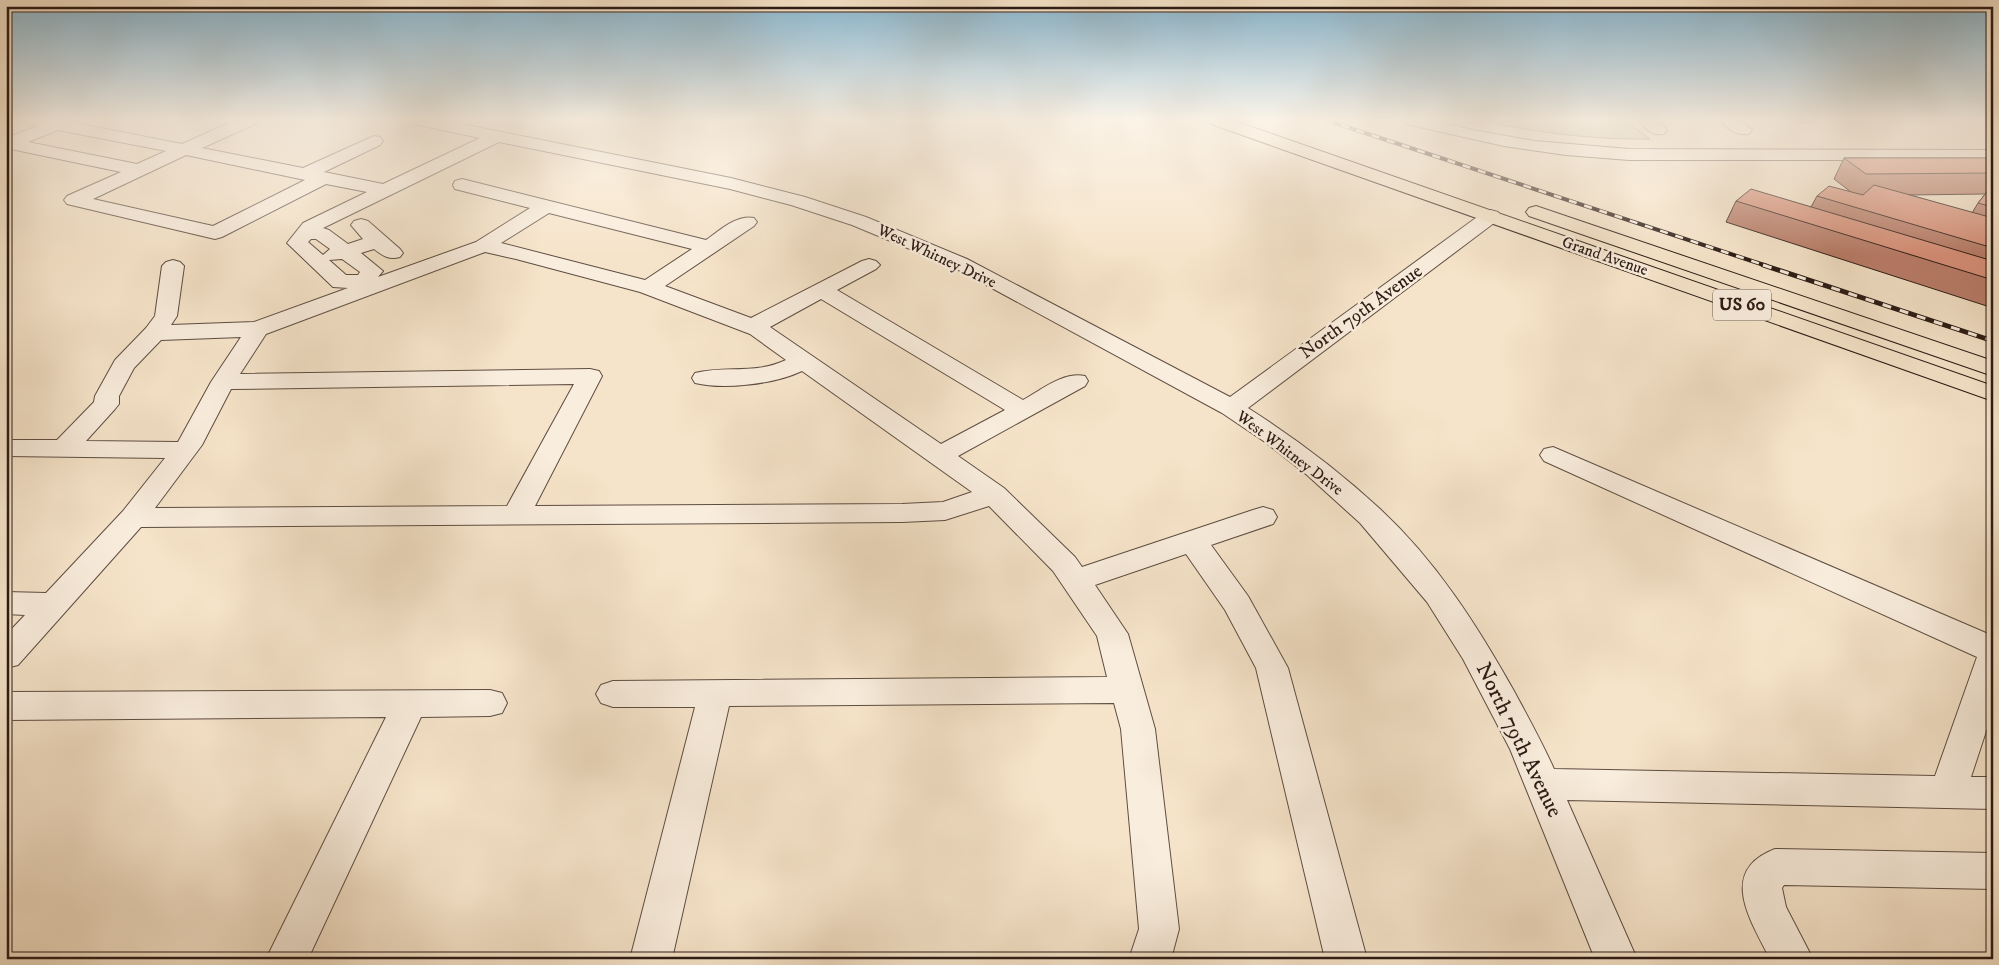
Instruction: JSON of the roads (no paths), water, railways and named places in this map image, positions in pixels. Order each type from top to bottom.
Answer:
[{"type":"highway","name":"Grand Avenue","points":[[1346,165],[1993,394]]},
{"type":"highway","name":"Grand Avenue","points":[[1522,207],[1993,369]]},
{"type":"street","points":[[115,165],[139,170]]},
{"type":"street","points":[[150,165],[74,200],[215,232],[333,165]]},
{"type":"street","points":[[258,165],[385,190]]},
{"type":"street","points":[[368,284],[341,282],[314,261],[296,243],[310,227],[437,165]]},
{"type":"street","name":"West Whitney Drive","points":[[639,165],[731,184],[798,201],[860,221],[960,263],[1231,408],[1274,436],[1317,469],[1392,538]]},
{"type":"street","points":[[462,186],[709,246]]},
{"type":"street","points":[[154,334],[257,329],[368,284],[483,246],[546,206]]},
{"type":"street","name":"North 79th Avenue","points":[[1231,408],[1491,216]]},
{"type":"street","points":[[648,287],[747,222]]},
{"type":"street","points":[[314,261],[346,251],[385,247],[361,225]]},
{"type":"street","points":[[306,232],[322,234],[372,271],[368,284]]},
{"type":"street","points":[[483,246],[648,287],[752,327],[994,494],[1064,564],[1112,634],[1138,729],[1159,930],[1150,959]]},
{"type":"street","points":[[752,327],[868,265]]},
{"type":"street","points":[[64,448],[106,404],[107,396],[124,365],[154,334],[166,316],[173,266]]},
{"type":"street","points":[[821,290],[1023,410]]},
{"type":"street","points":[[6,656],[133,518],[185,450],[223,382],[257,329]]},
{"type":"street","points":[[704,378],[755,377],[782,371],[803,361]]},
{"type":"street","points":[[223,382],[590,376],[516,515]]},
{"type":"street","points":[[939,456],[1076,381]]},
{"type":"street","points":[[6,448],[185,450]]},
{"type":"street","points":[[1553,455],[1993,650]]},
{"type":"street","points":[[133,518],[902,513],[945,511],[994,494]]},
{"type":"street","points":[[1076,580],[1262,517]]},
{"type":"street","name":"North 79th Avenue","points":[[1392,538],[1438,594],[1476,652],[1506,706],[1542,784],[1616,959]]},
{"type":"street","points":[[1192,541],[1237,604],[1272,668],[1346,959]]},
{"type":"street","points":[[6,603],[54,604]]},
{"type":"street","points":[[1542,784],[1978,796],[1993,658]]},
{"type":"street","points":[[613,694],[1127,690]]},
{"type":"street","points":[[651,959],[716,693]]},
{"type":"street","points":[[6,706],[490,703]]},
{"type":"street","points":[[287,959],[410,704]]},
{"type":"street","points":[[1792,959],[1767,911],[1761,884],[1775,867],[1993,870]]},
{"type":"railway","points":[[1462,165],[1767,266]]},
{"type":"railway","points":[[1763,265],[1993,341]]}]
